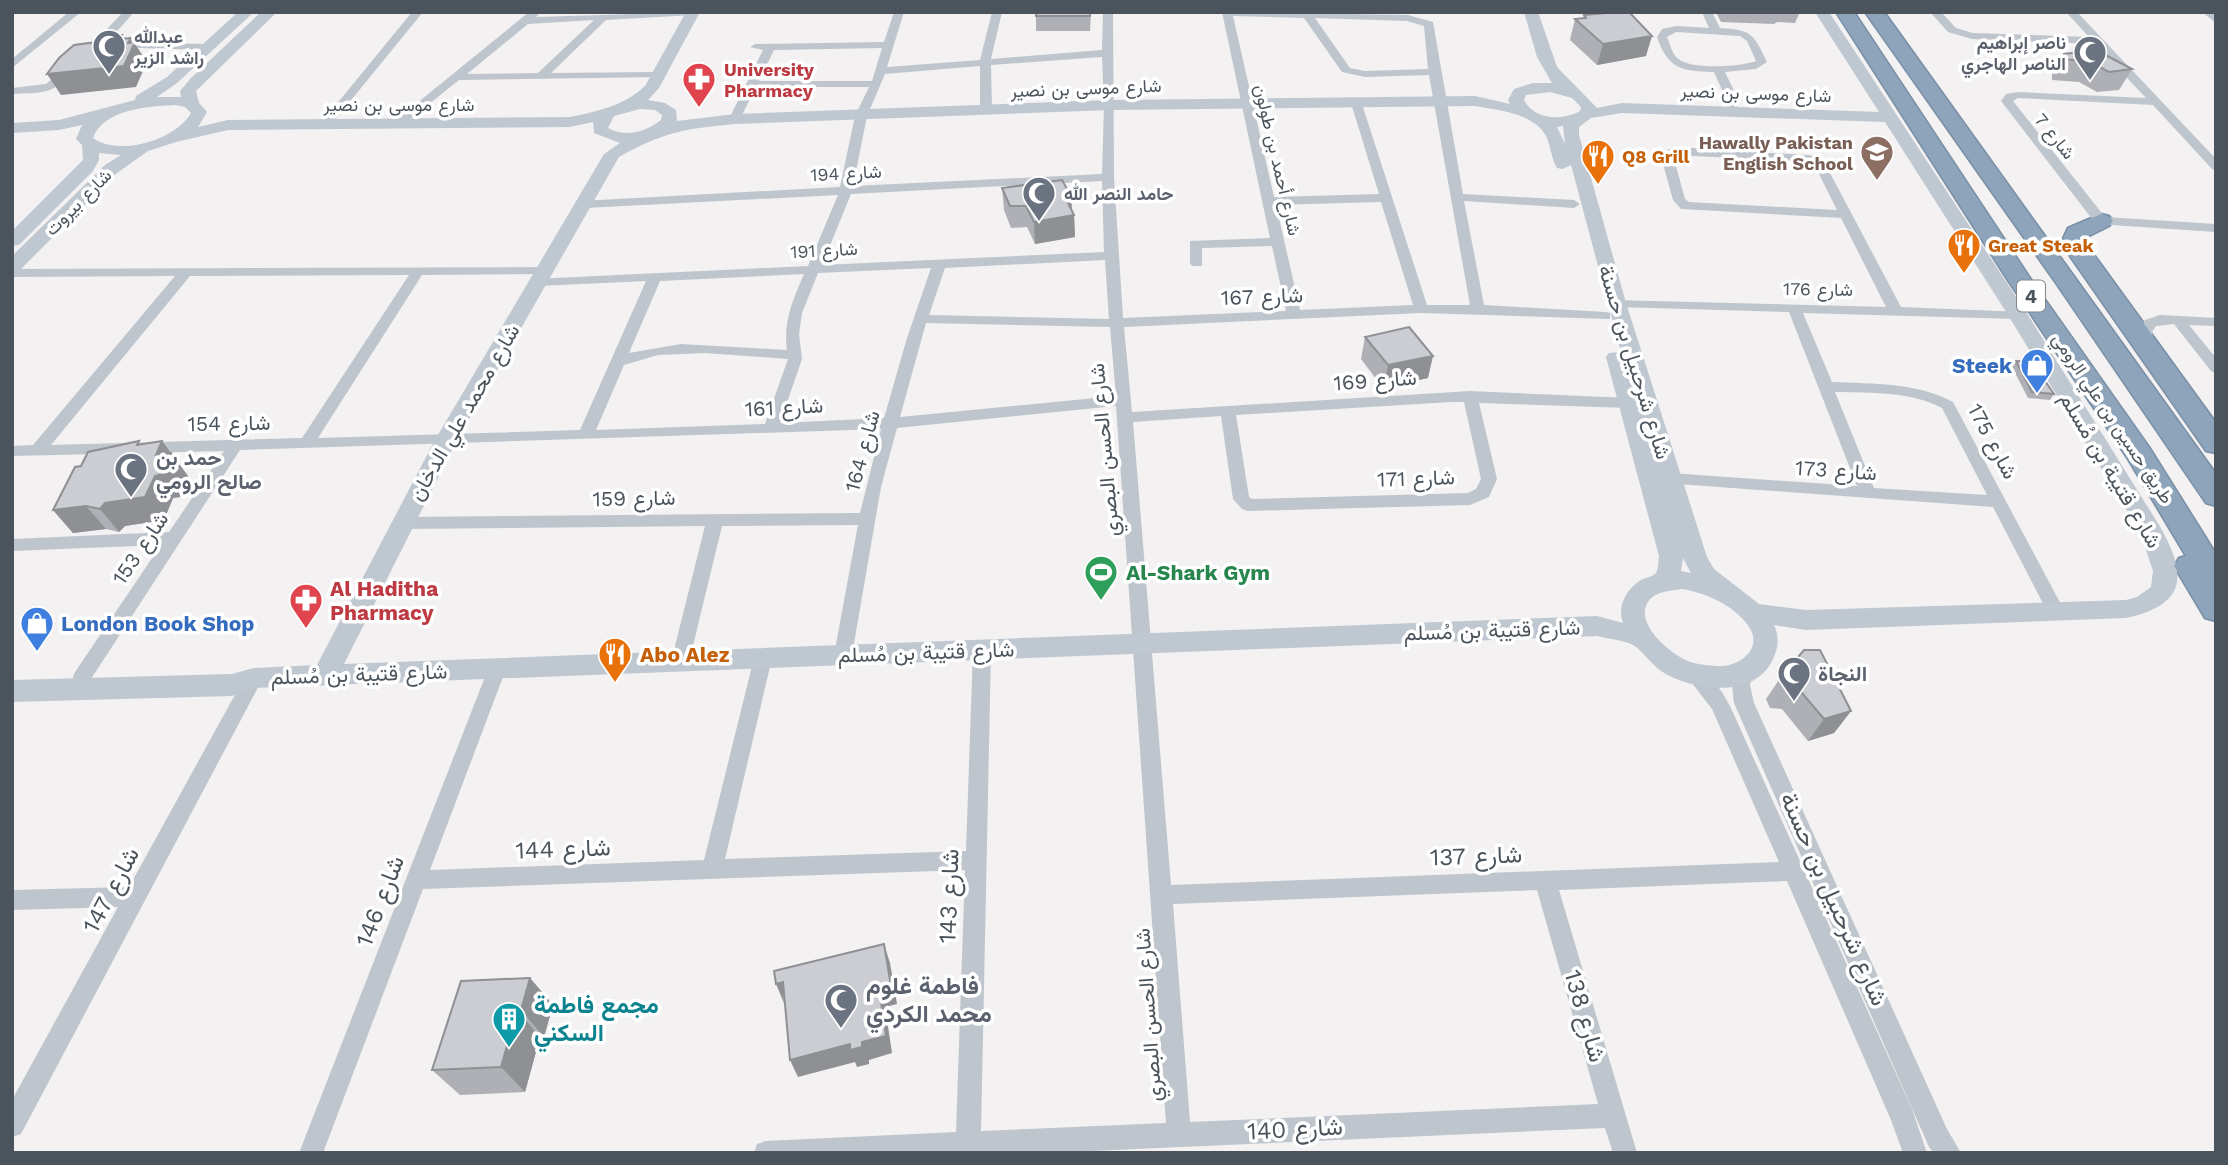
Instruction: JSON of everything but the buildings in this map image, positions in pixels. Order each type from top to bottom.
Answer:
[{"type":"highway","name":"طريق حسين بن علي الرومي","points":[[1874,12],[2066,280],[2216,496]]},
{"type":"highway","name":"طريق حسين بن علي الرومي","points":[[1831,14],[1897,91],[2021,282],[2139,454],[2216,580]]},
{"type":"highway","points":[[2101,221],[2076,233],[2074,241],[2077,249],[2216,444]]},
{"type":"highway","points":[[2066,280],[2124,345],[2216,467]]},
{"type":"highway","points":[[2021,282],[2216,609]]},
{"type":"street","points":[[12,65],[76,12]]},
{"type":"street","points":[[12,91],[50,86],[98,45],[129,12]]},
{"type":"street","points":[[326,124],[418,12]]},
{"type":"street","points":[[399,124],[536,12]]},
{"type":"street","points":[[525,21],[693,12]]},
{"type":"street","points":[[616,110],[641,98],[654,82],[693,12]]},
{"type":"street","points":[[771,428],[795,355],[792,323],[803,290],[846,190],[861,116],[876,84],[899,12]]},
{"type":"street","points":[[986,110],[988,84],[985,63],[996,12]]},
{"type":"street","name":"شارع الحسن البصري","points":[[1108,12],[1108,177],[1115,323],[1163,895],[1180,1134]]},
{"type":"street","points":[[1227,12],[1408,18],[1425,21],[1430,27],[1434,72],[1478,309]]},
{"type":"street","name":"شارع أحمد بن طولون","points":[[1227,12],[1294,316]]},
{"type":"street","points":[[1518,12],[1531,68],[1531,82],[1516,102],[1529,114]]},
{"type":"street","points":[[1531,12],[1548,69],[1558,82],[1588,103],[1590,109],[1582,117]]},
{"type":"street","points":[[1707,12],[1715,30]]},
{"type":"street","points":[[1935,12],[1949,28],[1967,35],[2098,41]]},
{"type":"street","points":[[2071,12],[2216,166]]},
{"type":"street","points":[[2207,12],[2216,20]]},
{"type":"street","points":[[87,143],[87,129],[167,84],[246,13],[253,18],[270,13]]},
{"type":"street","points":[[172,138],[192,125],[195,108],[188,91],[193,84],[270,13]]},
{"type":"street","name":"شارع قتيبة بن مُسلم","points":[[1752,613],[1806,620],[2126,609],[2154,602],[2164,590],[2165,566],[2151,531],[2018,315],[1888,117],[1831,14]]},
{"type":"street","points":[[1307,15],[1341,66],[1349,71],[1365,74],[1434,72]]},
{"type":"street","points":[[541,76],[601,19]]},
{"type":"street","points":[[227,29],[244,25],[252,29]]},
{"type":"street","points":[[1668,30],[1736,31],[1749,36],[1762,62],[1758,66],[1717,68],[1677,63],[1672,60],[1662,37],[1668,30]]},
{"type":"street","points":[[98,45],[208,47]]},
{"type":"street","points":[[755,47],[888,45]]},
{"type":"street","points":[[735,119],[770,47]]},
{"type":"street","points":[[880,71],[1107,53]]},
{"type":"street","points":[[1717,68],[1733,101],[1731,111]]},
{"type":"street","points":[[457,77],[541,76],[654,82]]},
{"type":"street","points":[[606,139],[651,133],[668,122],[670,113],[663,107],[654,82]]},
{"type":"street","points":[[752,84],[876,84]]},
{"type":"street","name":"شارع موسى بن نصير","points":[[651,133],[698,121],[735,119],[1110,105],[1356,100],[1475,101],[1550,87],[1622,108],[1888,117]]},
{"type":"street","name":"شارع 7","points":[[2101,221],[2009,107],[2007,99],[2014,95],[2023,95],[2155,102]]},
{"type":"street","name":"شارع موسى بن نصير","points":[[117,111],[155,101],[176,100],[195,108],[210,120],[228,125]]},
{"type":"street","points":[[1356,100],[1421,309]]},
{"type":"street","name":"شارع موسى بن نصير","points":[[1475,101],[1560,122],[1622,108]]},
{"type":"street","points":[[616,110],[640,104],[663,107]]},
{"type":"street","name":"شارع موسى بن نصير","points":[[663,107],[677,116],[698,121]]},
{"type":"street","name":"شارع موسى بن نصير","points":[[150,145],[228,125],[570,122],[616,110]]},
{"type":"street","name":"شارع محمد علي الدخان","points":[[325,675],[446,440],[585,204],[606,139],[599,124],[616,110]]},
{"type":"street","points":[[12,128],[68,124],[117,111]]},
{"type":"street","name":"شارع شرحبيل بن حسنة","points":[[1529,114],[1549,128],[1556,138],[1574,204],[1697,564],[1726,593]]},
{"type":"street","name":"شارع شرحبيل بن حسنة","points":[[1582,117],[1572,126],[1571,135],[1629,403],[1671,556],[1671,567],[1662,582]]},
{"type":"street","name":"شارع موسى بن نصير","points":[[570,122],[606,139]]},
{"type":"street","points":[[38,127],[64,130],[87,143],[110,150],[150,145]]},
{"type":"street","name":"شارع بيروت","points":[[12,241],[89,163],[87,143]]},
{"type":"street","name":"شارع بيروت","points":[[14,267],[114,166],[150,145]]},
{"type":"street","points":[[1846,214],[1685,206],[1679,200],[1665,157],[1669,151],[1817,159],[1846,214],[1895,310]]},
{"type":"street","name":"شارع 194","points":[[585,204],[1108,177]]},
{"type":"street","points":[[1457,197],[1574,204]]},
{"type":"street","points":[[1269,201],[1386,198]]},
{"type":"street","points":[[14,267],[28,243],[63,207],[48,207]]},
{"type":"street","points":[[2101,221],[2216,228]]},
{"type":"street","points":[[1197,263],[1195,244],[1278,242]]},
{"type":"street","name":"شارع 191","points":[[14,267],[186,272],[418,271],[542,276],[655,276],[1111,256]]},
{"type":"street","name":"شارع 164","points":[[843,655],[873,487],[940,262]]},
{"type":"street","points":[[307,443],[418,271]]},
{"type":"street","points":[[38,450],[186,272]]},
{"type":"street","points":[[586,435],[655,276]]},
{"type":"street","points":[[1794,307],[1868,493]]},
{"type":"street","name":"شارع 176","points":[[1610,310],[1794,307],[2018,315]]},
{"type":"street","name":"شارع 167","points":[[921,319],[1115,323],[1421,309],[1610,310]]},
{"type":"street","points":[[2147,348],[2145,332],[2150,323],[2160,319],[2216,322]]},
{"type":"street","points":[[2178,319],[2216,368]]},
{"type":"street","points":[[619,362],[633,355],[660,349],[795,355]]},
{"type":"street","name":"شارع 175","points":[[1825,387],[1906,393],[1944,402],[1951,409],[2054,610]]},
{"type":"street","name":"شارع 169","points":[[1124,409],[1228,412],[1470,396],[1629,403]]},
{"type":"street","name":"شارع 171","points":[[1228,412],[1241,499],[1248,505],[1478,497],[1488,488],[1489,480],[1470,396]]},
{"type":"street","name":"شارع 161","points":[[446,440],[892,423],[1124,409]]},
{"type":"street","name":"شارع 154","points":[[12,450],[446,440]]},
{"type":"street","name":"شارع 153","points":[[82,677],[236,445]]},
{"type":"street","name":"شارع 173","points":[[1670,479],[1999,502]]},
{"type":"street","name":"شارع 159","points":[[401,523],[867,519]]},
{"type":"street","points":[[680,662],[715,520]]},
{"type":"street","points":[[12,545],[173,538]]},
{"type":"street","points":[[1693,581],[1726,593],[1752,613],[1765,640],[1758,663],[1744,673],[1719,678],[1694,674],[1660,658],[1639,637],[1634,625],[1633,609],[1645,589],[1662,582],[1693,581]]},
{"type":"street","name":"شارع قتيبة بن مُسلم","points":[[1597,626],[1617,619],[1633,609]]},
{"type":"street","name":"شارع قتيبة بن مُسلم","points":[[1765,640],[1806,620]]},
{"type":"street","name":"شارع قتيبة بن مُسلم","points":[[12,691],[232,685],[254,678],[325,675],[1597,626],[1639,637]]},
{"type":"street","name":"شارع 143","points":[[968,1144],[982,650]]},
{"type":"street","points":[[712,870],[763,658]]},
{"type":"street","name":"شارع 146","points":[[311,1153],[497,669]]},
{"type":"street","name":"شارع قتيبة بن مُسلم","points":[[12,679],[240,671],[254,678]]},
{"type":"street","name":"شارع شرحبيل بن حسنة","points":[[1744,673],[1741,685],[1744,703],[1938,1138],[1949,1153]]},
{"type":"street","name":"شارع شرحبيل بن حسنة","points":[[1694,674],[1711,691],[1720,706],[1903,1118],[1915,1153]]},
{"type":"street","name":"شارع 147","points":[[12,1125],[254,678]]},
{"type":"street","name":"شارع 144","points":[[416,880],[976,860]]},
{"type":"street","name":"شارع 137","points":[[1163,895],[1792,871]]},
{"type":"street","name":"شارع 138","points":[[1545,880],[1625,1153]]},
{"type":"street","points":[[12,900],[137,897]]},
{"type":"street","name":"شارع 140","points":[[766,1153],[1614,1115]]},
{"type":"place","name":"عبدالله راشد الزير","points":[[109,76]]},
{"type":"place","name":"ناصر إبراهيم الناصر الهاجري","points":[[2090,82]]},
{"type":"place","name":"University Pharmacy","points":[[699,109]]},
{"type":"place","name":"Hawally Pakistan English School","points":[[1877,182]]},
{"type":"place","name":"Q8 Grill","points":[[1598,186]]},
{"type":"place","name":"حامد النصر الله","points":[[1039,223]]},
{"type":"place","name":"Great Steak","points":[[1964,275]]},
{"type":"place","name":"Steek","points":[[2037,395]]},
{"type":"place","name":"حمد بن صالح الرومي","points":[[131,499]]},
{"type":"place","name":"Al-Shark Gym","points":[[1101,602]]},
{"type":"place","name":"Al Haditha Pharmacy","points":[[306,630]]},
{"type":"place","name":"London Book Shop","points":[[37,653]]},
{"type":"place","name":"Abo Alez","points":[[615,684]]},
{"type":"place","name":"النجاة","points":[[1794,703]]},
{"type":"place","name":"فاطمة غلوم محمد الكردي","points":[[841,1030]]},
{"type":"place","name":"مجمع فاطمة السكني","points":[[509,1049]]}]
